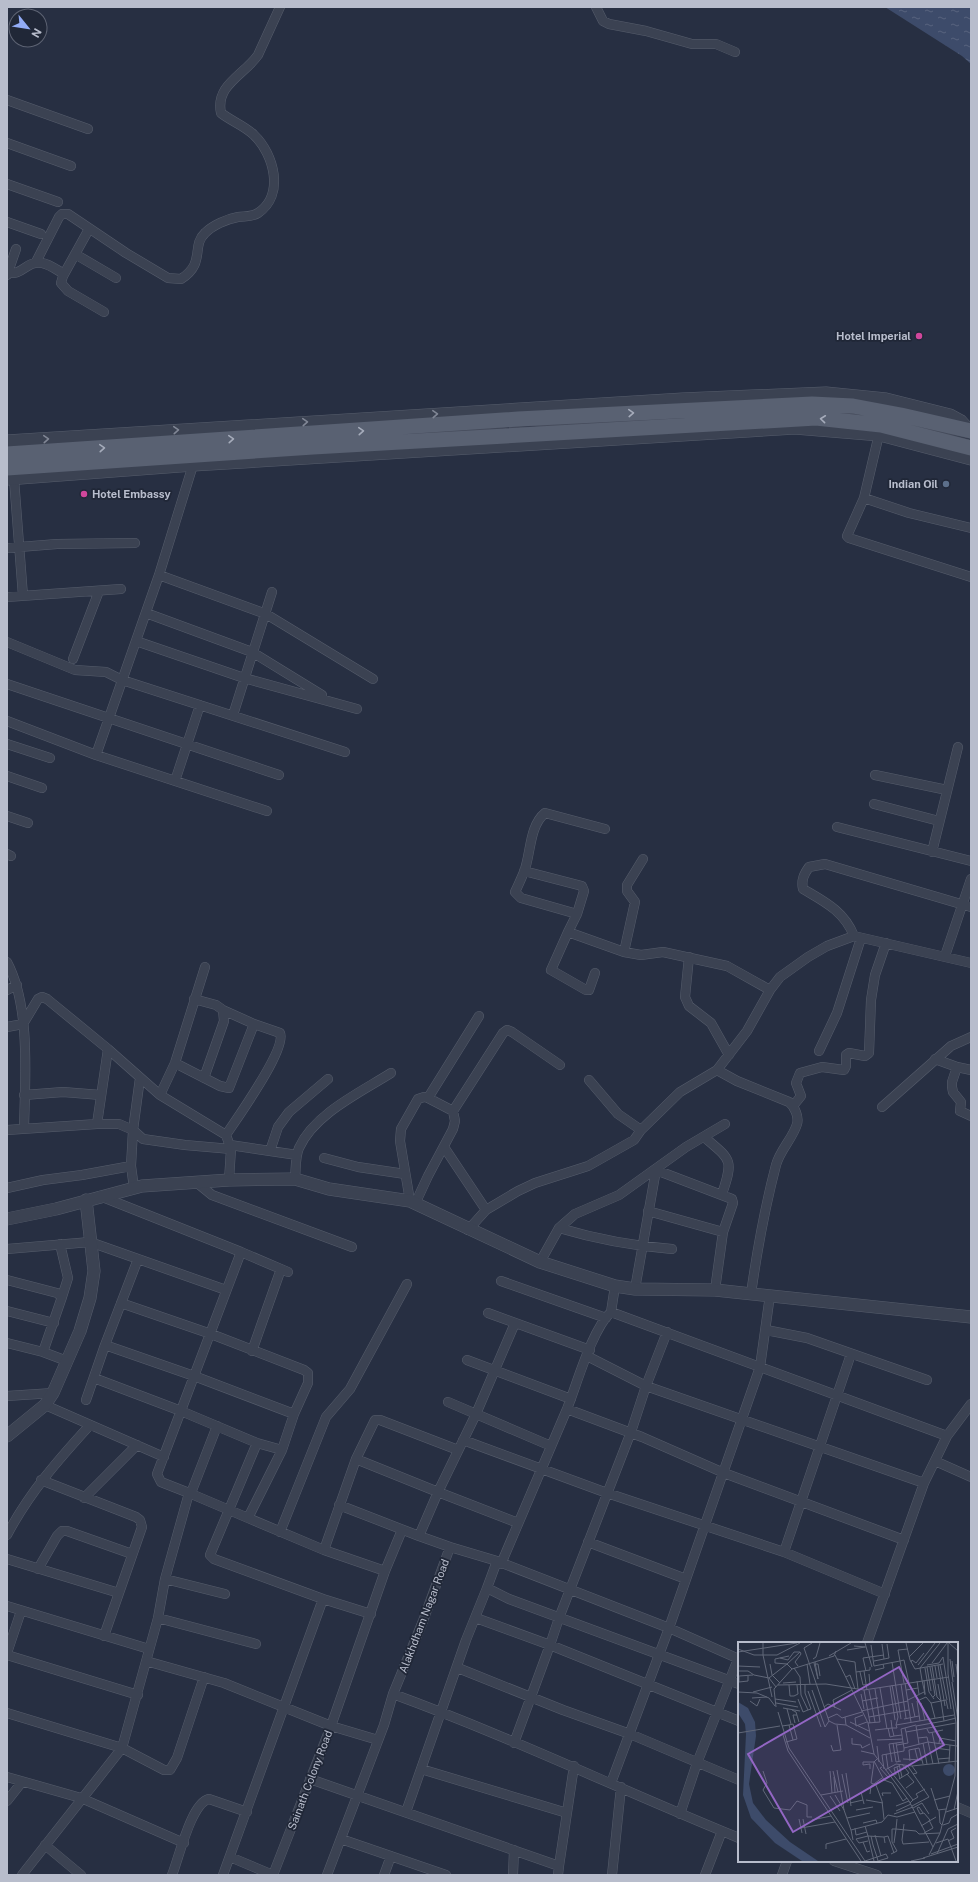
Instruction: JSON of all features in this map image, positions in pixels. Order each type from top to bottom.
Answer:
[{"type":"main road","points":[[7,454],[518,419],[812,404],[853,406],[902,415],[970,431]]},
{"type":"main road","points":[[9,475],[313,447],[816,418],[971,448]]},
{"type":"street","points":[[36,262],[62,214],[68,214],[89,229],[168,278],[180,279],[190,272],[196,263],[199,241],[204,234],[219,224],[238,217],[251,217],[267,206],[274,190],[270,160],[261,142],[252,133],[221,113],[219,105],[222,93],[227,85],[254,62],[280,7]]},
{"type":"street","points":[[596,7],[603,21],[609,24],[646,31],[692,44],[716,44],[735,52]]},
{"type":"street","points":[[7,100],[88,128]]},
{"type":"street","points":[[7,143],[71,166]]},
{"type":"street","points":[[7,184],[58,202]]},
{"type":"street","points":[[7,222],[40,234]]},
{"type":"street","points":[[89,229],[64,274],[61,283],[63,287],[104,312]]},
{"type":"street","points":[[16,249],[8,274],[19,273],[24,266],[36,262],[44,263],[64,274]]},
{"type":"street","points":[[75,254],[116,278]]},
{"type":"street","points":[[7,441],[683,399],[826,393],[886,399],[950,415],[961,420],[970,431]]},
{"type":"street","points":[[23,596],[20,547],[9,475],[795,428],[880,430],[971,459]]},
{"type":"street","points":[[880,430],[864,498],[847,534],[849,538],[971,577]]},
{"type":"street","points":[[96,755],[159,575],[193,465]]},
{"type":"street","points":[[864,498],[909,513],[971,528]]},
{"type":"street","points":[[7,548],[57,544],[136,543]]},
{"type":"street","points":[[159,575],[266,614],[373,679]]},
{"type":"street","points":[[7,597],[121,589]]},
{"type":"street","points":[[74,659],[99,591]]},
{"type":"street","points":[[233,715],[272,592]]},
{"type":"street","points":[[146,613],[252,652],[331,701]]},
{"type":"street","points":[[136,641],[244,678],[357,709]]},
{"type":"street","points":[[7,642],[74,670],[106,672],[122,680],[345,752]]},
{"type":"street","points":[[7,684],[108,719],[187,743],[278,775]]},
{"type":"street","points":[[175,781],[200,705]]},
{"type":"street","points":[[7,721],[96,755],[267,811]]},
{"type":"street","points":[[7,744],[50,758]]},
{"type":"street","points":[[932,852],[958,747]]},
{"type":"street","points":[[875,775],[947,790]]},
{"type":"street","points":[[7,776],[42,788]]},
{"type":"street","points":[[874,804],[939,821]]},
{"type":"street","points":[[577,914],[517,896],[515,892],[524,871],[532,837],[542,816],[545,813],[605,829]]},
{"type":"street","points":[[7,816],[28,823]]},
{"type":"street","points":[[837,828],[971,861]]},
{"type":"street","points":[[624,952],[634,907],[633,898],[626,888],[643,859]]},
{"type":"street","points":[[819,1051],[837,1013],[857,937],[849,923],[834,908],[803,889],[801,882],[809,866],[825,864],[967,906]]},
{"type":"street","points":[[524,871],[582,886],[584,892],[577,914],[551,970],[586,990],[589,990],[595,973]]},
{"type":"street","points":[[944,956],[967,906],[971,879]]},
{"type":"street","points":[[568,932],[624,952],[641,955],[663,952],[727,966],[770,990]]},
{"type":"street","points":[[468,1230],[486,1210],[518,1191],[536,1183],[588,1166],[634,1140],[641,1130],[680,1092],[717,1070],[748,1031],[770,990],[780,977],[808,957],[827,946],[857,937],[971,963]]},
{"type":"street","points":[[793,1106],[801,1096],[796,1083],[800,1073],[822,1067],[844,1070],[846,1066],[846,1055],[849,1053],[865,1056],[869,1053],[870,1000],[875,975],[886,943]]},
{"type":"street","points":[[689,957],[685,997],[689,1006],[711,1023],[729,1055]]},
{"type":"street","points":[[7,962],[15,977],[23,1024],[24,1129]]},
{"type":"street","points":[[160,1095],[175,1063],[205,967]]},
{"type":"street","points":[[7,990],[17,985]]},
{"type":"street","points":[[7,1027],[23,1024],[38,999],[42,997],[47,999],[108,1049],[160,1095],[226,1134],[230,1147],[229,1180]]},
{"type":"street","points":[[194,999],[216,1004],[223,1010],[254,1024],[273,1029],[282,1036],[277,1052],[268,1071],[226,1134]]},
{"type":"street","points":[[204,1078],[224,1021],[223,1010]]},
{"type":"street","points":[[428,1098],[479,1016]]},
{"type":"street","points":[[175,1063],[204,1078],[229,1088],[254,1024]]},
{"type":"street","points":[[413,1203],[454,1129],[455,1121],[453,1111],[503,1033],[507,1030],[512,1032],[560,1065]]},
{"type":"street","points":[[882,1107],[951,1046],[971,1037]]},
{"type":"street","points":[[97,1124],[108,1049]]},
{"type":"street","points":[[935,1059],[971,1070]]},
{"type":"street","points":[[958,1067],[952,1082],[953,1092],[961,1102],[960,1111],[971,1116]]},
{"type":"street","points":[[717,1070],[737,1081],[790,1102],[793,1106],[797,1124],[777,1164],[756,1259],[751,1294]]},
{"type":"street","points":[[295,1179],[297,1154],[306,1135],[327,1114],[391,1073]]},
{"type":"street","points":[[134,1188],[131,1166],[133,1130],[140,1078]]},
{"type":"street","points":[[270,1151],[278,1127],[288,1112],[328,1079]]},
{"type":"street","points":[[589,1080],[618,1114],[641,1130]]},
{"type":"street","points":[[24,1095],[63,1092],[101,1095]]},
{"type":"street","points":[[413,1203],[404,1174],[400,1141],[401,1130],[418,1099],[424,1097],[428,1098],[453,1111]]},
{"type":"street","points":[[7,1130],[119,1124],[133,1130],[143,1139],[185,1145],[230,1147],[297,1154]]},
{"type":"street","points":[[540,1262],[559,1228],[575,1214],[619,1195],[656,1170],[686,1147],[725,1124]]},
{"type":"street","points":[[704,1137],[728,1158],[730,1165],[722,1194]]},
{"type":"street","points":[[444,1147],[486,1210]]},
{"type":"street","points":[[324,1158],[358,1167],[404,1174]]},
{"type":"street","points":[[7,1188],[43,1180],[131,1166]]},
{"type":"street","points":[[656,1170],[730,1197],[733,1203],[723,1232],[715,1290]]},
{"type":"street","points":[[635,1289],[656,1170]]},
{"type":"street","points":[[7,1219],[56,1209],[134,1188],[229,1180],[295,1179],[329,1189],[413,1203],[468,1230],[540,1262],[615,1286],[635,1289],[715,1290],[971,1317]]},
{"type":"street","points":[[196,1182],[212,1195],[352,1247]]},
{"type":"street","points":[[100,1196],[284,1270],[252,1351]]},
{"type":"street","points":[[10,1432],[45,1405],[53,1393],[80,1332],[90,1298],[94,1271],[86,1200]]},
{"type":"street","points":[[648,1211],[723,1232]]},
{"type":"street","points":[[559,1228],[642,1247],[672,1249]]},
{"type":"street","points":[[7,1249],[90,1242],[226,1290]]},
{"type":"street","points":[[43,1352],[68,1278],[60,1244]]},
{"type":"street","points":[[241,1252],[157,1474],[158,1479],[167,1485],[190,1493],[324,1550],[385,1571]]},
{"type":"street","points":[[86,1400],[105,1345],[138,1259]]},
{"type":"street","points":[[7,1280],[57,1293],[62,1297]]},
{"type":"street","points":[[500,1282],[667,1332],[946,1436]]},
{"type":"street","points":[[280,1532],[326,1416],[350,1390],[407,1284]]},
{"type":"street","points":[[406,1812],[458,1668],[466,1640],[487,1588],[542,1468],[589,1353],[608,1315],[615,1286]]},
{"type":"street","points":[[611,1783],[649,1685],[706,1526],[760,1366],[770,1295]]},
{"type":"street","points":[[121,1303],[211,1334],[304,1370],[308,1374],[308,1383],[294,1414],[282,1450],[248,1518]]},
{"type":"street","points":[[7,1311],[54,1323]]},
{"type":"street","points":[[488,1313],[515,1322],[589,1353],[646,1386],[924,1483]]},
{"type":"street","points":[[419,1536],[438,1492],[496,1370],[515,1322]]},
{"type":"street","points":[[766,1330],[807,1338],[927,1380]]},
{"type":"street","points":[[514,1742],[569,1589],[631,1432],[646,1386],[667,1332]]},
{"type":"street","points":[[7,1343],[43,1352],[67,1361]]},
{"type":"street","points":[[105,1345],[194,1376],[294,1414]]},
{"type":"street","points":[[784,1552],[851,1354]]},
{"type":"street","points":[[467,1360],[571,1399]]},
{"type":"street","points":[[94,1378],[181,1411],[257,1443],[282,1450]]},
{"type":"street","points":[[7,1396],[53,1393]]},
{"type":"street","points":[[448,1402],[551,1446]]},
{"type":"street","points":[[867,1642],[924,1483],[946,1436],[971,1404]]},
{"type":"street","points":[[45,1405],[164,1457]]},
{"type":"street","points":[[567,1409],[631,1432],[724,1473],[904,1540]]},
{"type":"street","points":[[324,1550],[356,1459],[375,1420],[380,1420],[458,1450]]},
{"type":"street","points":[[7,1535],[20,1510],[41,1480],[90,1425]]},
{"type":"street","points":[[22,1875],[81,1798],[122,1748],[138,1695],[158,1618],[165,1579],[190,1493],[217,1426]]},
{"type":"street","points":[[463,1440],[607,1493],[784,1552],[885,1594]]},
{"type":"street","points":[[257,1443],[210,1555],[214,1559],[323,1599],[371,1614]]},
{"type":"street","points":[[84,1498],[137,1445]]},
{"type":"street","points":[[356,1459],[518,1523]]},
{"type":"street","points":[[935,1461],[971,1477]]},
{"type":"street","points":[[41,1480],[136,1517],[140,1520],[142,1527],[104,1636]]},
{"type":"street","name":"Alakhdham Nagar Road","points":[[327,1875],[358,1795],[393,1694],[423,1621],[450,1547],[402,1530],[340,1505]]},
{"type":"street","points":[[378,1740],[331,1726],[385,1571],[402,1530]]},
{"type":"street","points":[[38,1569],[57,1536],[62,1531],[67,1531],[132,1554]]},
{"type":"street","points":[[588,1542],[686,1579]]},
{"type":"street","points":[[450,1547],[499,1563],[569,1589],[669,1628],[738,1659]]},
{"type":"street","points":[[7,1559],[119,1593]]},
{"type":"street","points":[[165,1579],[225,1594]]},
{"type":"street","points":[[487,1588],[509,1600],[738,1684]]},
{"type":"street","points":[[223,1875],[323,1599]]},
{"type":"street","points":[[7,1606],[149,1649]]},
{"type":"street","points":[[21,1611],[7,1654],[138,1695]]},
{"type":"street","points":[[158,1618],[256,1644]]},
{"type":"street","points":[[476,1618],[550,1645],[738,1721]]},
{"type":"street","name":"Sainath Colony Road","points":[[146,1661],[237,1688],[331,1726],[273,1875]]},
{"type":"street","points":[[680,1814],[697,1762],[738,1661]]},
{"type":"street","points":[[458,1668],[563,1710],[630,1734],[738,1780]]},
{"type":"street","points":[[7,1713],[122,1748],[164,1770],[170,1770],[177,1758],[204,1677]]},
{"type":"street","points":[[393,1694],[574,1766],[680,1814],[738,1838]]},
{"type":"street","points":[[310,1779],[514,1850],[558,1870],[574,1766]]},
{"type":"street","points":[[421,1769],[567,1813]]},
{"type":"street","points":[[7,1777],[81,1798],[184,1843]]},
{"type":"street","points":[[7,1801],[22,1782]]},
{"type":"street","points":[[612,1875],[621,1787]]},
{"type":"street","points":[[172,1875],[194,1812],[204,1800],[209,1799],[247,1812]]},
{"type":"street","points":[[958,1807],[971,1812]]},
{"type":"street","points":[[705,1875],[722,1830]]},
{"type":"street","points":[[341,1839],[391,1856],[432,1873],[446,1875]]},
{"type":"street","points":[[45,1844],[81,1875]]},
{"type":"street","points":[[513,1875],[514,1850]]},
{"type":"street","points":[[384,1875],[391,1856]]},
{"type":"street","points":[[230,1857],[273,1875]]},
{"type":"street","points":[[782,1875],[787,1862]]},
{"type":"street","points":[[837,1862],[877,1875]]},
{"type":"water","points":[[885,7],[971,7],[971,64],[962,56]]},
{"type":"place","name":"Hotel Imperial","points":[[919,336]]},
{"type":"place","name":"Indian Oil","points":[[946,484]]},
{"type":"place","name":"Hotel Embassy","points":[[84,494]]}]
